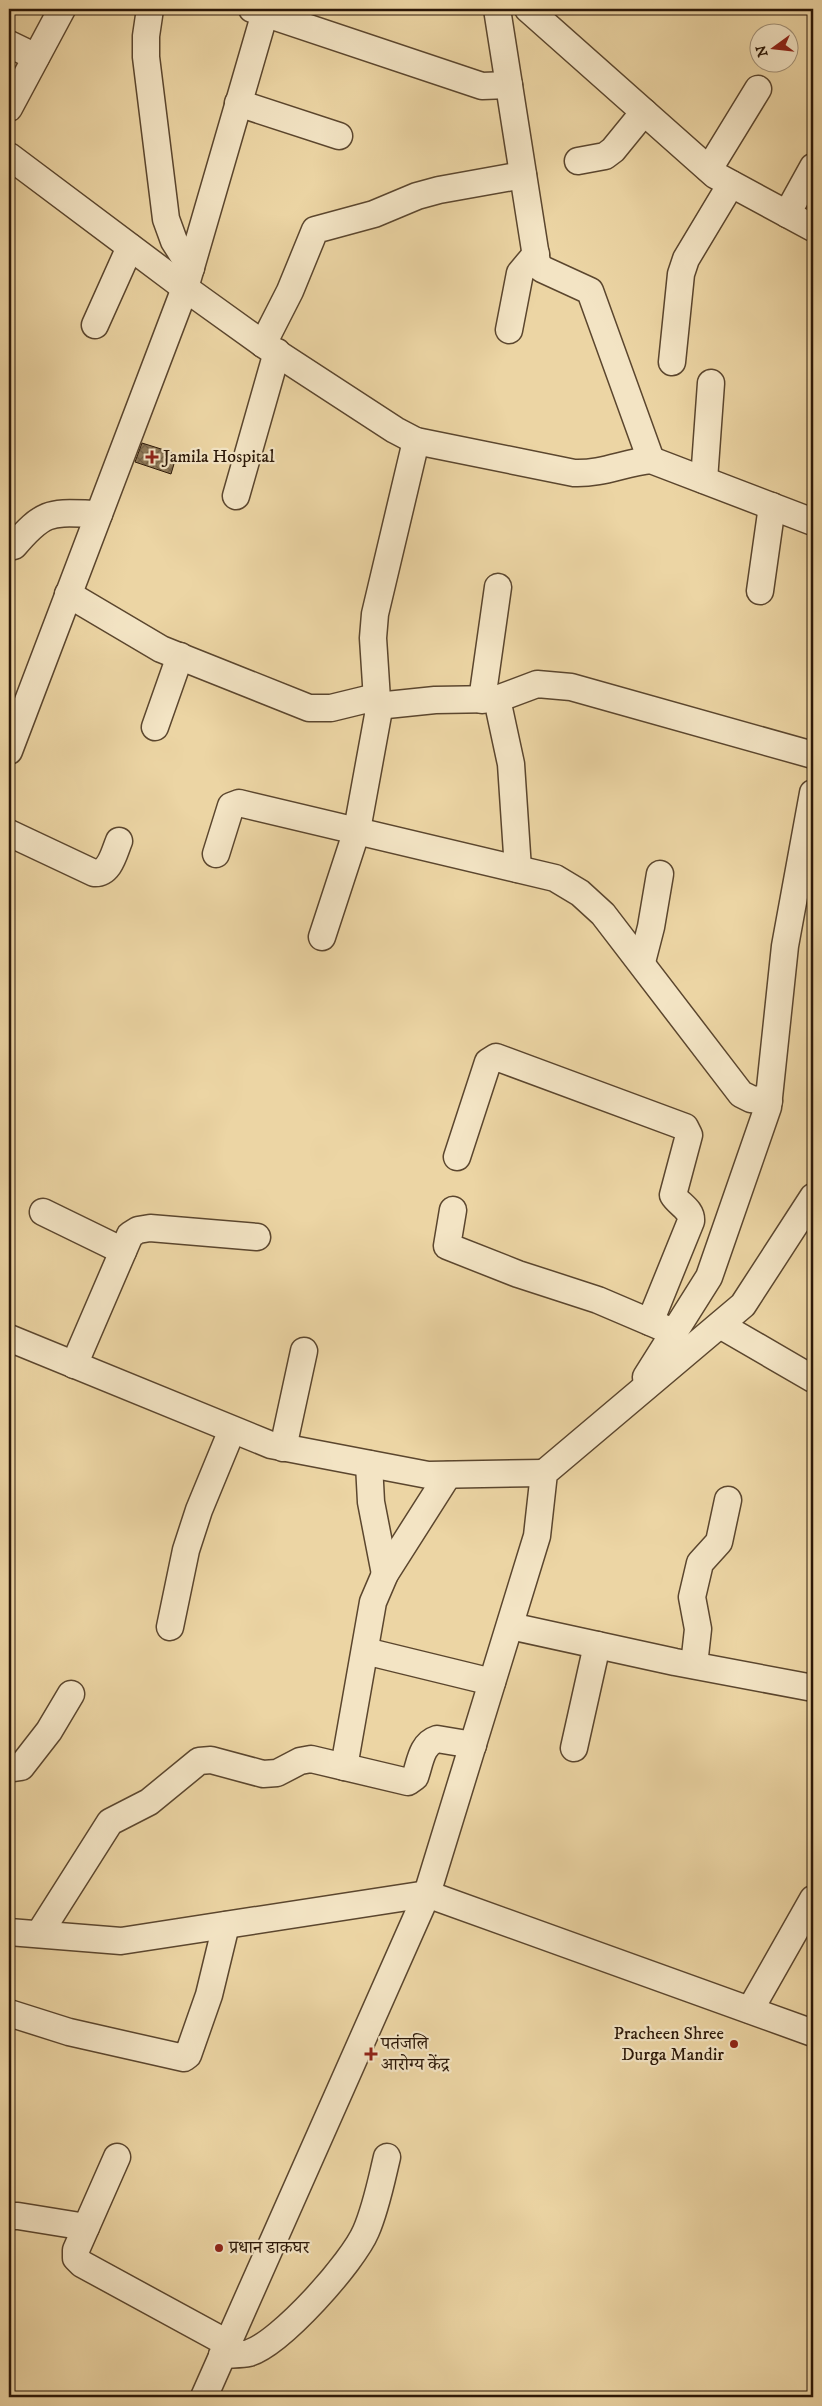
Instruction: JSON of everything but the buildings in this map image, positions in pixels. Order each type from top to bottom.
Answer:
[{"type":"street","points":[[9,108],[62,9]]},
{"type":"street","points":[[150,9],[146,36],[146,57],[166,219],[188,278]]},
{"type":"street","points":[[497,9],[537,263],[542,269],[590,292],[651,460]]},
{"type":"street","points":[[528,9],[709,169],[731,184],[813,228]]},
{"type":"street","points":[[9,751],[188,278],[238,103],[261,10],[482,86],[509,85]]},
{"type":"street","points":[[9,44],[36,58]]},
{"type":"street","points":[[709,169],[758,89]]},
{"type":"street","points":[[238,103],[339,136]]},
{"type":"street","points":[[578,161],[604,156],[613,150],[644,112]]},
{"type":"street","points":[[9,156],[130,247],[188,278],[270,348],[416,441],[574,473],[594,474],[637,461],[651,460],[813,522]]},
{"type":"street","points":[[787,214],[813,167]]},
{"type":"street","points":[[236,496],[270,348],[290,291],[315,230],[374,214],[417,196],[439,190],[523,175]]},
{"type":"street","points":[[672,362],[681,274],[686,259],[731,184]]},
{"type":"street","points":[[95,325],[130,247]]},
{"type":"street","points":[[508,330],[520,273],[536,254]]},
{"type":"street","points":[[704,480],[711,383]]},
{"type":"street","points":[[322,936],[357,830],[378,715],[373,638],[375,614],[416,441]]},
{"type":"street","points":[[760,591],[772,506]]},
{"type":"street","points":[[14,546],[33,524],[53,513],[99,514]]},
{"type":"street","points":[[498,587],[490,699],[511,764],[518,869]]},
{"type":"street","points":[[68,594],[161,649],[309,708],[331,708],[377,702],[490,699],[505,697],[537,684],[571,687],[813,755]]},
{"type":"street","points":[[155,727],[180,656]]},
{"type":"street","points":[[632,1398],[709,1277],[769,1101],[785,946],[813,793]]},
{"type":"street","points":[[216,854],[231,806],[239,803],[555,878],[580,893],[603,914],[642,962],[741,1094],[751,1099],[769,1101]]},
{"type":"street","points":[[9,833],[94,873],[100,874],[106,870],[119,841]]},
{"type":"street","points":[[642,962],[651,927],[660,874]]},
{"type":"street","points":[[457,1156],[488,1062],[496,1057],[685,1127],[689,1135],[673,1194],[676,1201],[689,1212],[691,1221],[650,1322]]},
{"type":"street","points":[[10,1342],[74,1365],[270,1445],[428,1475],[544,1473],[743,1305],[813,1197]]},
{"type":"street","points":[[453,1210],[447,1246],[518,1274],[598,1300],[674,1333]]},
{"type":"street","points":[[43,1212],[123,1251]]},
{"type":"street","points":[[74,1365],[130,1236],[138,1230],[150,1228],[257,1237]]},
{"type":"street","points":[[720,1325],[813,1379]]},
{"type":"street","points":[[283,1448],[304,1350]]},
{"type":"street","points":[[170,1627],[186,1550],[199,1510],[232,1430]]},
{"type":"street","points":[[369,1464],[372,1502],[385,1574]]},
{"type":"street","points":[[204,2397],[426,1894],[538,1536],[544,1473]]},
{"type":"street","points":[[344,1767],[374,1602],[385,1574],[448,1475]]},
{"type":"street","points":[[694,1665],[698,1630],[692,1597],[700,1563],[719,1542],[728,1500]]},
{"type":"street","points":[[510,1626],[813,1688]]},
{"type":"street","points":[[574,1748],[597,1645]]},
{"type":"street","points":[[365,1651],[492,1682]]},
{"type":"street","points":[[9,1766],[14,1768],[21,1767],[49,1731],[71,1694]]},
{"type":"street","points":[[40,1934],[110,1822],[149,1802],[199,1761],[211,1760],[264,1774],[277,1773],[300,1761],[310,1759],[408,1782],[415,1778],[429,1743],[437,1740],[473,1745]]},
{"type":"street","points":[[9,1932],[120,1941],[426,1894],[813,2033]]},
{"type":"street","points":[[750,2010],[813,1899]]},
{"type":"street","points":[[9,2013],[69,2032],[184,2058],[188,2055],[209,1995],[226,1925]]},
{"type":"street","points":[[117,2157],[76,2250],[76,2258],[82,2264],[225,2349],[249,2353],[263,2346],[294,2321],[341,2271],[355,2252],[366,2230],[387,2158]]},
{"type":"street","points":[[9,2216],[86,2227]]},
{"type":"place","name":"Jamila Hospital","points":[[152,457]]},
{"type":"place","name":"Pracheen Shree Durga Mandir","points":[[734,2044]]},
{"type":"place","name":"पतंजलि आरोग्य केंद्र","points":[[371,2054]]},
{"type":"place","name":"प्रधान डाकघर","points":[[219,2248]]}]
